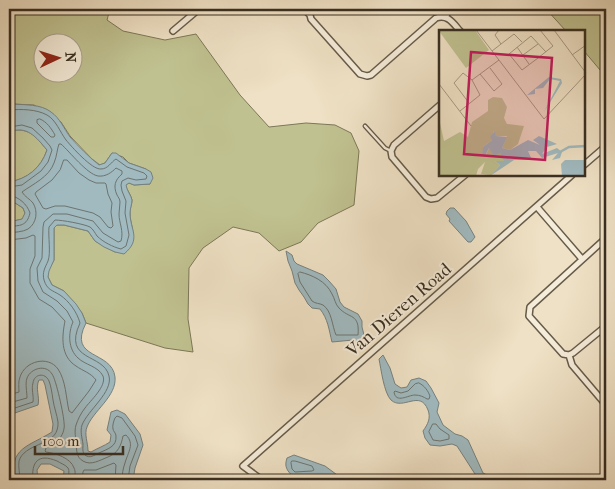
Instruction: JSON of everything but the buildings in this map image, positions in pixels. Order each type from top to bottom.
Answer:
[{"type":"street","points":[[173,31],[199,9]]},
{"type":"street","points":[[307,9],[311,19],[360,74],[367,76],[372,75],[436,18],[446,17],[459,30]]},
{"type":"street","points":[[446,17],[448,9]]},
{"type":"street","points":[[439,106],[394,145],[391,151],[392,157],[426,197],[431,199],[437,198],[464,176]]},
{"type":"street","points":[[585,164],[606,146]]},
{"type":"street","name":"Van Dieren Road","points":[[262,480],[243,466],[571,176]]},
{"type":"street","points":[[536,207],[582,259]]},
{"type":"street","points":[[606,238],[530,307],[529,311],[530,316],[563,354],[569,355],[574,353],[606,326]]},
{"type":"street","points":[[569,355],[572,365],[606,406]]},
{"type":"lane","points":[[365,126],[385,148],[391,151]]},
{"type":"green space","points":[[9,9],[110,9],[107,20],[123,31],[165,40],[196,34],[240,95],[269,127],[306,123],[335,125],[351,133],[359,151],[354,205],[318,223],[301,242],[279,251],[259,233],[233,227],[203,248],[189,268],[188,319],[193,352],[165,348],[86,323],[82,313],[64,291],[52,285],[48,277],[48,271],[54,260],[54,228],[57,225],[88,231],[95,241],[115,252],[132,244],[133,234],[130,212],[132,200],[125,185],[129,183],[134,185],[150,184],[146,169],[129,163],[123,157],[112,153],[105,163],[100,165],[70,136],[61,122],[34,105],[12,104],[9,106]]},
{"type":"green space","points":[[546,9],[606,9],[606,77],[585,52],[585,30],[565,30]]},
{"type":"green space","points":[[12,130],[29,132],[47,150],[33,172],[16,181],[9,182],[9,132]]},
{"type":"green space","points":[[9,199],[23,208],[25,213],[23,219],[9,222]]},
{"type":"water","points":[[12,104],[38,106],[47,109],[59,120],[70,137],[99,165],[105,163],[112,153],[116,153],[129,163],[151,172],[153,178],[150,184],[134,185],[129,183],[126,185],[132,200],[130,219],[134,239],[133,244],[124,254],[104,247],[95,241],[88,231],[57,225],[54,228],[54,260],[48,277],[52,285],[64,291],[82,313],[86,323],[82,335],[82,343],[86,349],[107,362],[112,368],[115,377],[115,384],[109,397],[87,427],[88,451],[91,452],[110,442],[111,435],[107,430],[111,412],[117,410],[125,414],[140,434],[143,445],[133,480],[63,480],[64,471],[50,464],[41,464],[37,470],[38,480],[16,480],[14,469],[18,454],[22,449],[52,432],[53,424],[43,380],[39,380],[38,383],[38,405],[9,415],[9,222],[22,219],[25,213],[23,208],[9,199],[9,182],[16,181],[32,172],[41,162],[47,150],[35,137],[26,131],[15,130],[9,132],[9,106]]},
{"type":"water","points":[[450,208],[454,208],[466,221],[475,237],[471,242],[468,242],[449,221],[450,219],[446,214]]},
{"type":"water","points":[[286,251],[292,255],[297,264],[323,275],[329,281],[336,289],[340,302],[344,307],[358,314],[362,321],[364,335],[368,340],[364,343],[353,340],[332,342],[323,313],[320,309],[312,308],[308,304],[295,283]]},
{"type":"water","points":[[383,355],[395,384],[401,388],[407,387],[411,380],[419,378],[426,381],[439,403],[437,412],[443,425],[455,434],[468,440],[483,473],[497,480],[481,480],[457,446],[452,444],[430,445],[423,431],[429,416],[425,404],[421,401],[396,403],[391,400],[385,387],[379,359]]},
{"type":"water","points":[[294,455],[325,466],[344,480],[325,480],[314,476],[294,477],[288,471],[286,464],[287,458]]}]
